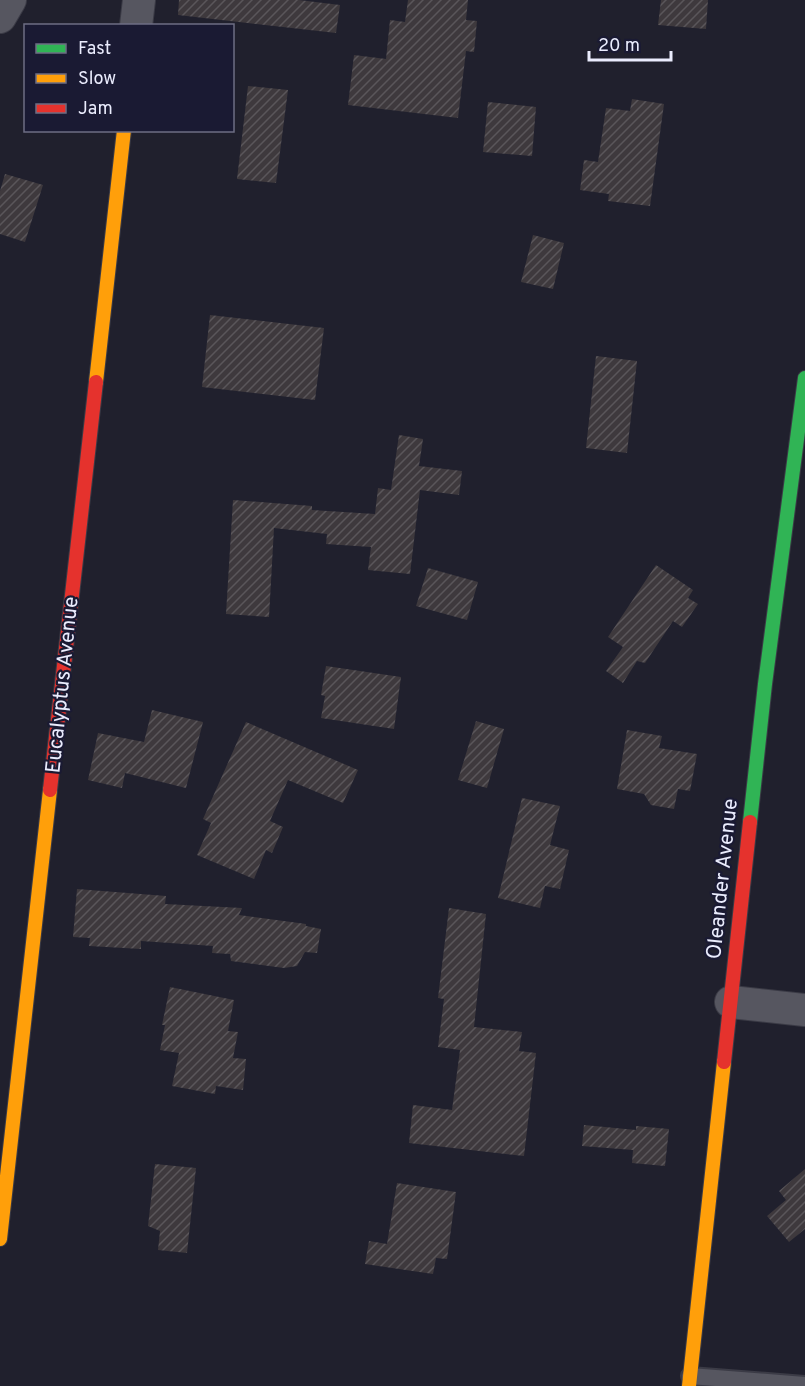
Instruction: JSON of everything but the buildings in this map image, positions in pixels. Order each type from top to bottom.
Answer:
[{"type":"street","points":[[0,17],[10,0]]},
{"type":"street","points":[[136,24],[139,0]]},
{"type":"street","name":"Eucalyptus Avenue","points":[[0,1239],[124,132]]},
{"type":"street","name":"Oleander Avenue","points":[[689,1381],[765,684],[805,378]]},
{"type":"street","points":[[731,1002],[805,1010]]},
{"type":"lane","points":[[689,1381],[805,1385]]},
{"type":"traffic: fast","points":[[750,822],[765,684],[805,378]]},
{"type":"traffic: slow","points":[[96,382],[124,132]]},
{"type":"traffic: slow","points":[[0,1239],[50,790]]},
{"type":"traffic: slow","points":[[689,1386],[724,1062]]},
{"type":"traffic: jam","points":[[50,790],[96,382]]},
{"type":"traffic: jam","points":[[724,1062],[750,822]]}]
